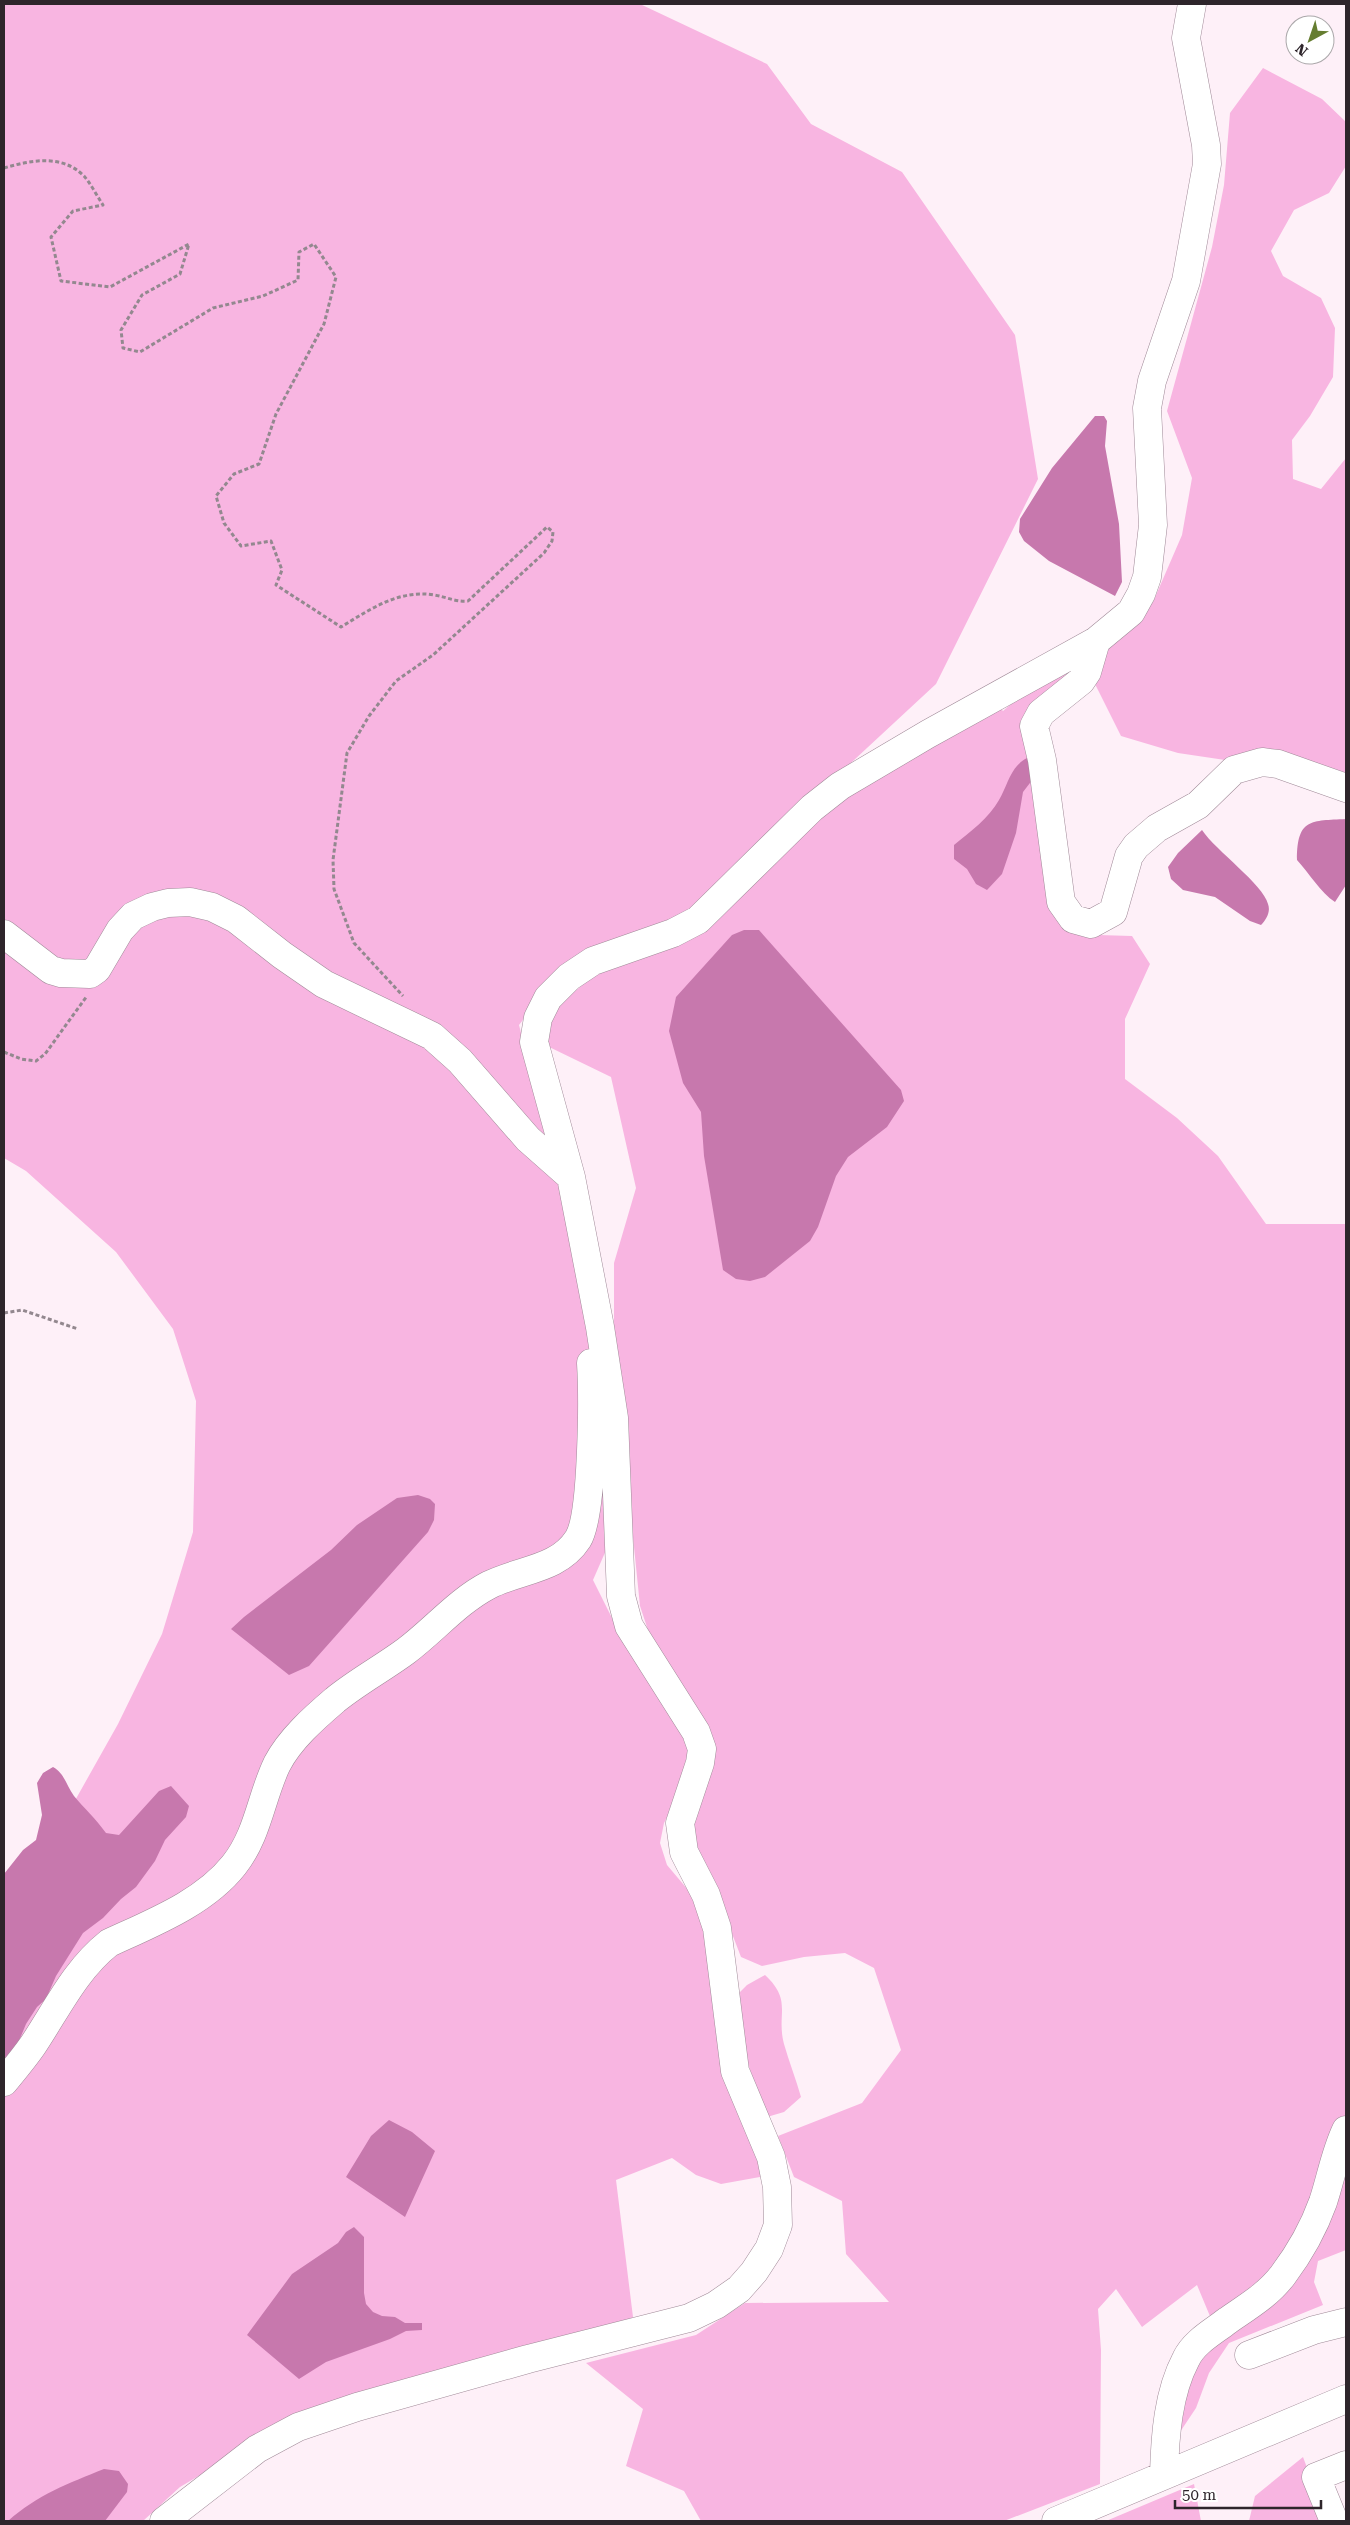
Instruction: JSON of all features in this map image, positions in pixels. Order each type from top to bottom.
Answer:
[{"type":"street","points":[[164,2521],[257,2449],[298,2427],[357,2407],[528,2359],[689,2318],[716,2305],[739,2289],[754,2272],[769,2249],[778,2225],[777,2188],[771,2157],[736,2071],[717,1928],[706,1895],[684,1852],[680,1823],[700,1763],[702,1749],[696,1732],[629,1626],[620,1596],[614,1418],[600,1327],[570,1177],[534,1042],[538,1018],[548,998],[569,977],[593,960],[673,933],[698,920],[812,808],[840,786],[1096,641],[1131,612],[1141,594],[1147,577],[1153,525],[1147,408],[1152,380],[1186,281],[1207,164],[1206,145],[1186,38],[1192,4]]},
{"type":"street","points":[[1096,641],[1087,672],[1081,681],[1041,713],[1034,726],[1042,760],[1061,902],[1073,919],[1091,924],[1113,912],[1129,856],[1136,846],[1157,828],[1198,805],[1234,770],[1262,762],[1278,764],[1346,788]]},
{"type":"street","points":[[4,934],[51,970],[61,974],[90,974],[97,969],[120,930],[133,916],[152,907],[168,903],[190,902],[212,907],[236,919],[282,955],[324,984],[432,1036],[460,1061],[528,1138],[570,1177]]},
{"type":"street","points":[[4,2082],[24,2058],[77,1975],[95,1954],[109,1943],[210,1890],[230,1870],[249,1844],[276,1765],[285,1751],[335,1700],[407,1650],[462,1604],[489,1585],[537,1566],[555,1562],[569,1552],[580,1536],[586,1512],[593,1394],[591,1345],[600,1327]]},
{"type":"street","points":[[1164,2474],[1165,2434],[1173,2396],[1186,2359],[1202,2340],[1268,2292],[1283,2275],[1323,2203],[1340,2142],[1346,2130]]},
{"type":"street","points":[[1249,2355],[1314,2330],[1346,2322]]},
{"type":"street","points":[[1056,2521],[1346,2399]]},
{"type":"street","points":[[1334,2521],[1316,2477],[1346,2466]]},
{"type":"path","points":[[4,168],[26,162],[60,161],[83,176],[103,205],[73,211],[51,237],[61,281],[110,287],[189,244],[180,274],[142,295],[121,330],[123,348],[140,352],[213,308],[264,296],[298,280],[298,252],[314,244],[336,277],[324,324],[276,414],[259,464],[234,474],[216,496],[224,523],[241,546],[270,541],[282,570],[276,585],[342,627],[386,600],[434,594],[458,602],[468,601],[547,527],[552,532],[552,541],[544,553],[434,655],[396,681],[369,716],[348,753],[333,860],[334,889],[354,943],[407,1000]]},
{"type":"path","points":[[4,1052],[36,1061],[45,1054],[90,991],[97,969]]},
{"type":"path","points":[[4,1313],[22,1310],[47,1316],[78,1329]]},
{"type":"shaded area","points":[[4,4],[640,4],[767,64],[811,124],[902,172],[1015,335],[1038,479],[936,684],[688,914],[561,970],[519,1025],[559,1181],[583,1297],[602,1422],[607,1548],[593,1580],[621,1636],[674,1715],[690,1753],[677,1798],[664,1823],[660,1843],[667,1865],[699,1903],[766,2176],[721,2184],[696,2175],[672,2158],[616,2180],[633,2317],[604,2333],[290,2422],[180,2487],[143,2521],[4,2521],[4,1900],[50,1845],[118,1724],[162,1634],[193,1532],[196,1401],[173,1329],[116,1252],[26,1171],[4,1158]]},
{"type":"shaded area","points":[[1263,68],[1322,99],[1346,122],[1346,166],[1329,193],[1294,210],[1271,251],[1283,276],[1321,298],[1335,328],[1333,377],[1310,416],[1292,440],[1293,479],[1321,489],[1346,458],[1346,778],[1178,753],[1121,736],[1093,680],[1105,646],[1120,640],[1153,602],[1182,535],[1192,478],[1167,411],[1212,247],[1224,185],[1230,113]]},
{"type":"shaded area","points":[[1095,416],[1104,416],[1107,421],[1105,446],[1119,524],[1122,582],[1115,596],[1049,561],[1024,541],[1019,532],[1020,519],[1052,468]]},
{"type":"shaded area","points":[[1082,658],[1079,673],[1037,708],[1055,902],[1098,935],[1132,936],[1150,964],[1125,1019],[1125,1079],[1177,1118],[1218,1156],[1266,1224],[1346,1224],[1346,2250],[1318,2261],[1314,2282],[1323,2305],[1229,2343],[1209,2373],[1196,2408],[1180,2432],[1175,2431],[1192,2365],[1212,2321],[1197,2285],[1142,2327],[1116,2289],[1098,2309],[1101,2350],[1100,2484],[1004,2521],[701,2521],[684,2491],[626,2466],[643,2409],[586,2363],[696,2335],[745,2303],[889,2302],[846,2254],[842,2201],[794,2177],[778,2136],[862,2103],[901,2050],[874,1968],[845,1953],[804,1957],[762,1966],[741,1957],[716,1892],[693,1854],[693,1828],[702,1793],[640,1606],[614,1350],[614,1263],[636,1188],[611,1077],[543,1044],[558,1006],[595,974],[697,934],[831,803],[998,706],[1003,711],[1026,691]]},
{"type":"shaded area","points":[[1027,758],[1030,761],[1033,779],[1023,792],[1016,833],[1002,874],[987,890],[976,884],[967,869],[954,859],[954,845],[990,813],[999,800],[1013,771]]},
{"type":"shaded area","points":[[1346,819],[1346,885],[1335,902],[1320,888],[1297,860],[1298,846],[1303,829],[1308,824],[1324,820]]},
{"type":"shaded area","points":[[1202,830],[1249,877],[1264,896],[1269,910],[1261,925],[1250,921],[1215,897],[1183,890],[1171,879],[1168,867],[1178,853]]},
{"type":"shaded area","points":[[744,930],[759,930],[901,1090],[904,1101],[887,1127],[848,1157],[836,1176],[818,1227],[810,1241],[765,1277],[750,1281],[736,1279],[723,1270],[704,1156],[701,1112],[683,1083],[669,1031],[676,997],[732,935]]},
{"type":"shaded area","points":[[418,1495],[430,1499],[435,1504],[434,1520],[428,1532],[309,1666],[289,1675],[231,1629],[331,1550],[357,1525],[397,1498]]},
{"type":"shaded area","points":[[53,1767],[60,1773],[74,1796],[106,1833],[119,1835],[159,1791],[171,1786],[189,1806],[186,1817],[165,1840],[155,1861],[136,1887],[121,1899],[103,1918],[83,1933],[56,1976],[46,1999],[37,2007],[26,2024],[14,2053],[4,2066],[4,1874],[23,1850],[36,1840],[42,1815],[37,1783],[43,1773]]},
{"type":"shaded area","points":[[765,1975],[774,1984],[779,1993],[782,2008],[784,2044],[801,2097],[784,2112],[767,2117],[747,2058],[740,2029],[736,1996],[747,1985]]},
{"type":"shaded area","points":[[389,2120],[412,2132],[435,2151],[405,2217],[346,2177],[371,2136]]},
{"type":"shaded area","points":[[354,2227],[364,2237],[364,2293],[366,2304],[373,2312],[382,2316],[395,2317],[405,2323],[422,2323],[422,2330],[406,2331],[390,2339],[326,2362],[299,2379],[247,2335],[292,2274],[338,2243],[346,2232]]},
{"type":"shaded area","points":[[1303,2457],[1327,2521],[1249,2521],[1255,2496]]},
{"type":"shaded area","points":[[104,2469],[119,2471],[128,2484],[127,2492],[105,2521],[8,2521],[42,2497]]},
{"type":"shaded area","points":[[1194,2484],[1201,2521],[1106,2521]]}]
